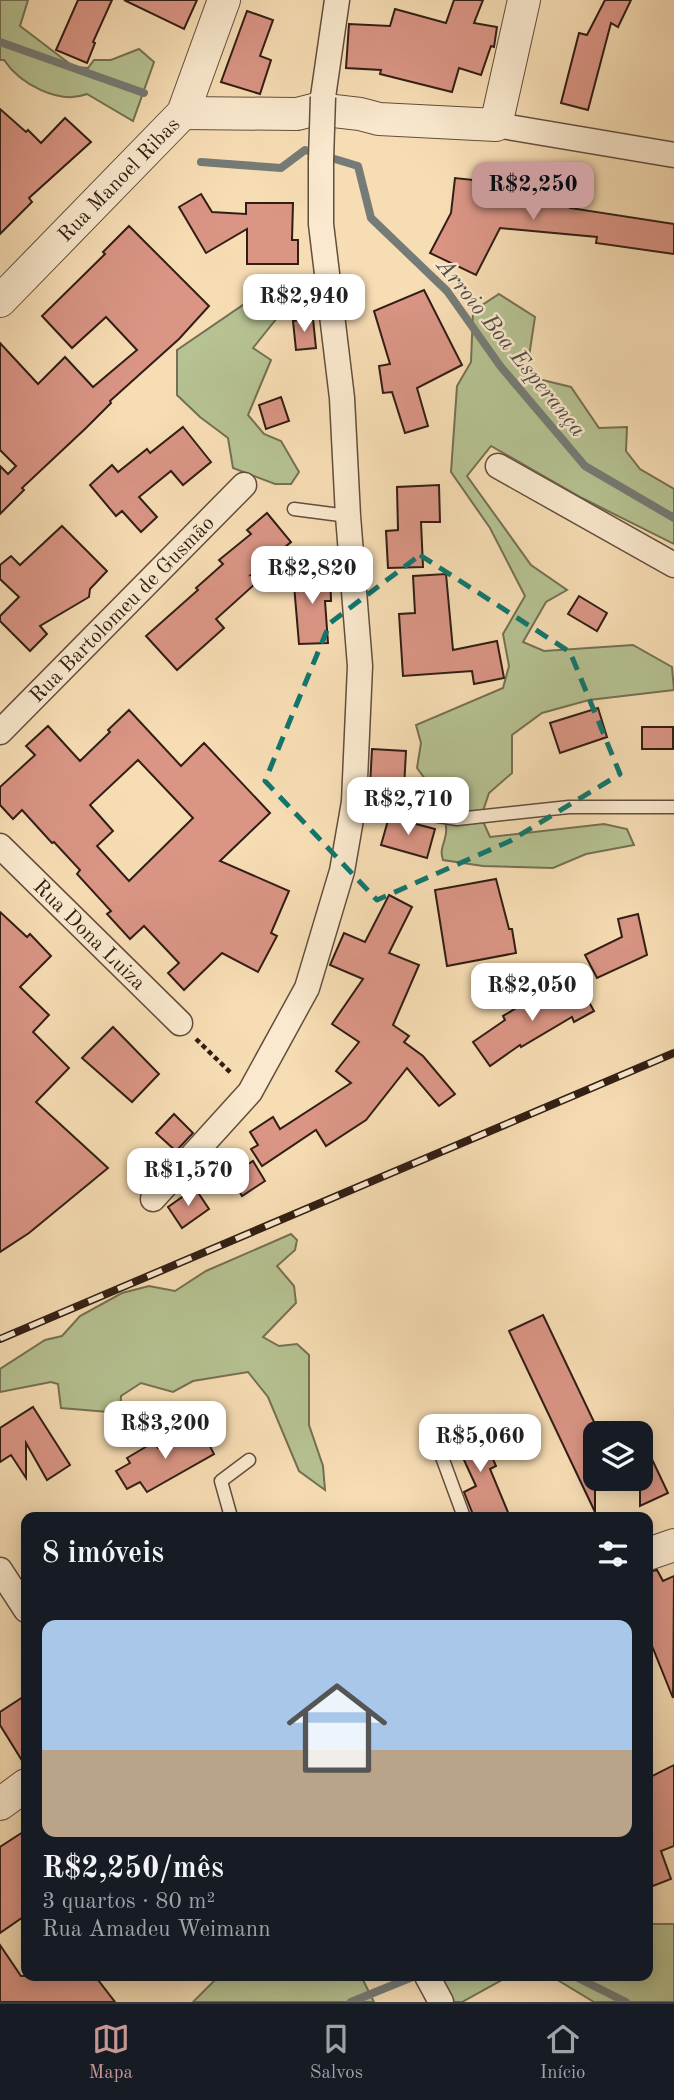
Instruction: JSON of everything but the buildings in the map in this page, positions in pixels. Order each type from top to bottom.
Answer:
[{"type":"street","name":"Rua Manoel Ribas","points":[[0,300],[183,113],[224,0]]},
{"type":"street","points":[[153,1199],[250,1092],[307,988],[342,871],[354,802],[360,666],[342,398],[321,224],[321,160],[310,106],[337,0]]},
{"type":"street","points":[[496,125],[524,0]]},
{"type":"street","points":[[183,113],[310,106],[379,119],[496,125],[674,155]]},
{"type":"street","points":[[498,466],[674,565]]},
{"type":"street","name":"Rua Bartolomeu de Gusmão","points":[[0,732],[244,485]]},
{"type":"street","name":"Rua Dona Luiza","points":[[0,846],[180,1023]]},
{"type":"street","points":[[653,1552],[674,1545]]},
{"type":"street","points":[[0,1570],[21,1602]]},
{"type":"street","points":[[0,1804],[21,1788]]},
{"type":"lane","points":[[294,509],[348,516]]},
{"type":"lane","points":[[354,802],[457,819],[569,807],[674,807]]},
{"type":"lane","points":[[439,1449],[462,1512]]},
{"type":"lane","points":[[229,1512],[221,1481],[248,1460]]},
{"type":"path","points":[[180,1023],[250,1092]]},
{"type":"highlighted area","points":[[420,555],[570,652],[620,774],[510,841],[377,900],[265,781],[330,623]]},
{"type":"green space","points":[[0,0],[28,0],[20,26],[74,67],[88,68],[94,60],[111,60],[139,49],[154,62],[133,121],[87,94],[64,97],[41,90],[20,77],[4,60],[0,60]]},
{"type":"green space","points":[[281,279],[281,313],[253,348],[271,360],[248,415],[264,434],[281,441],[299,472],[291,484],[275,484],[233,468],[228,438],[177,395],[177,350]]},
{"type":"green space","points":[[499,294],[535,317],[526,376],[571,387],[599,428],[627,427],[626,451],[640,469],[674,489],[674,544],[582,498],[491,446],[467,476],[531,565],[567,590],[546,602],[523,642],[544,651],[633,645],[672,667],[674,690],[589,700],[542,713],[512,735],[512,773],[489,793],[481,817],[490,837],[604,824],[627,829],[634,845],[586,854],[553,868],[483,866],[443,860],[446,823],[442,806],[417,768],[421,743],[416,725],[503,688],[509,666],[503,634],[525,596],[490,528],[451,472],[457,386],[471,362],[473,311]]},
{"type":"green space","points":[[291,1234],[297,1240],[295,1250],[277,1266],[294,1286],[296,1303],[263,1337],[279,1346],[297,1344],[309,1355],[309,1425],[323,1466],[325,1490],[299,1471],[268,1397],[248,1372],[193,1381],[173,1392],[141,1383],[121,1396],[120,1413],[61,1408],[58,1384],[51,1382],[0,1392],[0,1369],[45,1340],[62,1336],[80,1316],[122,1293],[149,1286],[175,1291],[206,1271]]},
{"type":"green space","points":[[653,1924],[674,1924],[674,2002],[594,2002],[559,1981],[653,1981]]},
{"type":"green space","points":[[214,1981],[364,1981],[374,2002],[193,2002]]},
{"type":"green space","points":[[500,1981],[462,2002],[454,2002],[437,1982]]},
{"type":"waterway","name":"Arroio Boa Esperança","points":[[0,42],[144,93]]},
{"type":"waterway","name":"Arroio Boa Esperança","points":[[201,162],[281,168],[305,150],[358,166],[371,218],[447,291],[501,367],[585,466],[674,518]]},
{"type":"waterway","points":[[351,2002],[403,1981]]},
{"type":"waterway","points":[[584,1981],[626,2002]]},
{"type":"railway","points":[[0,1339],[674,1053]]}]
